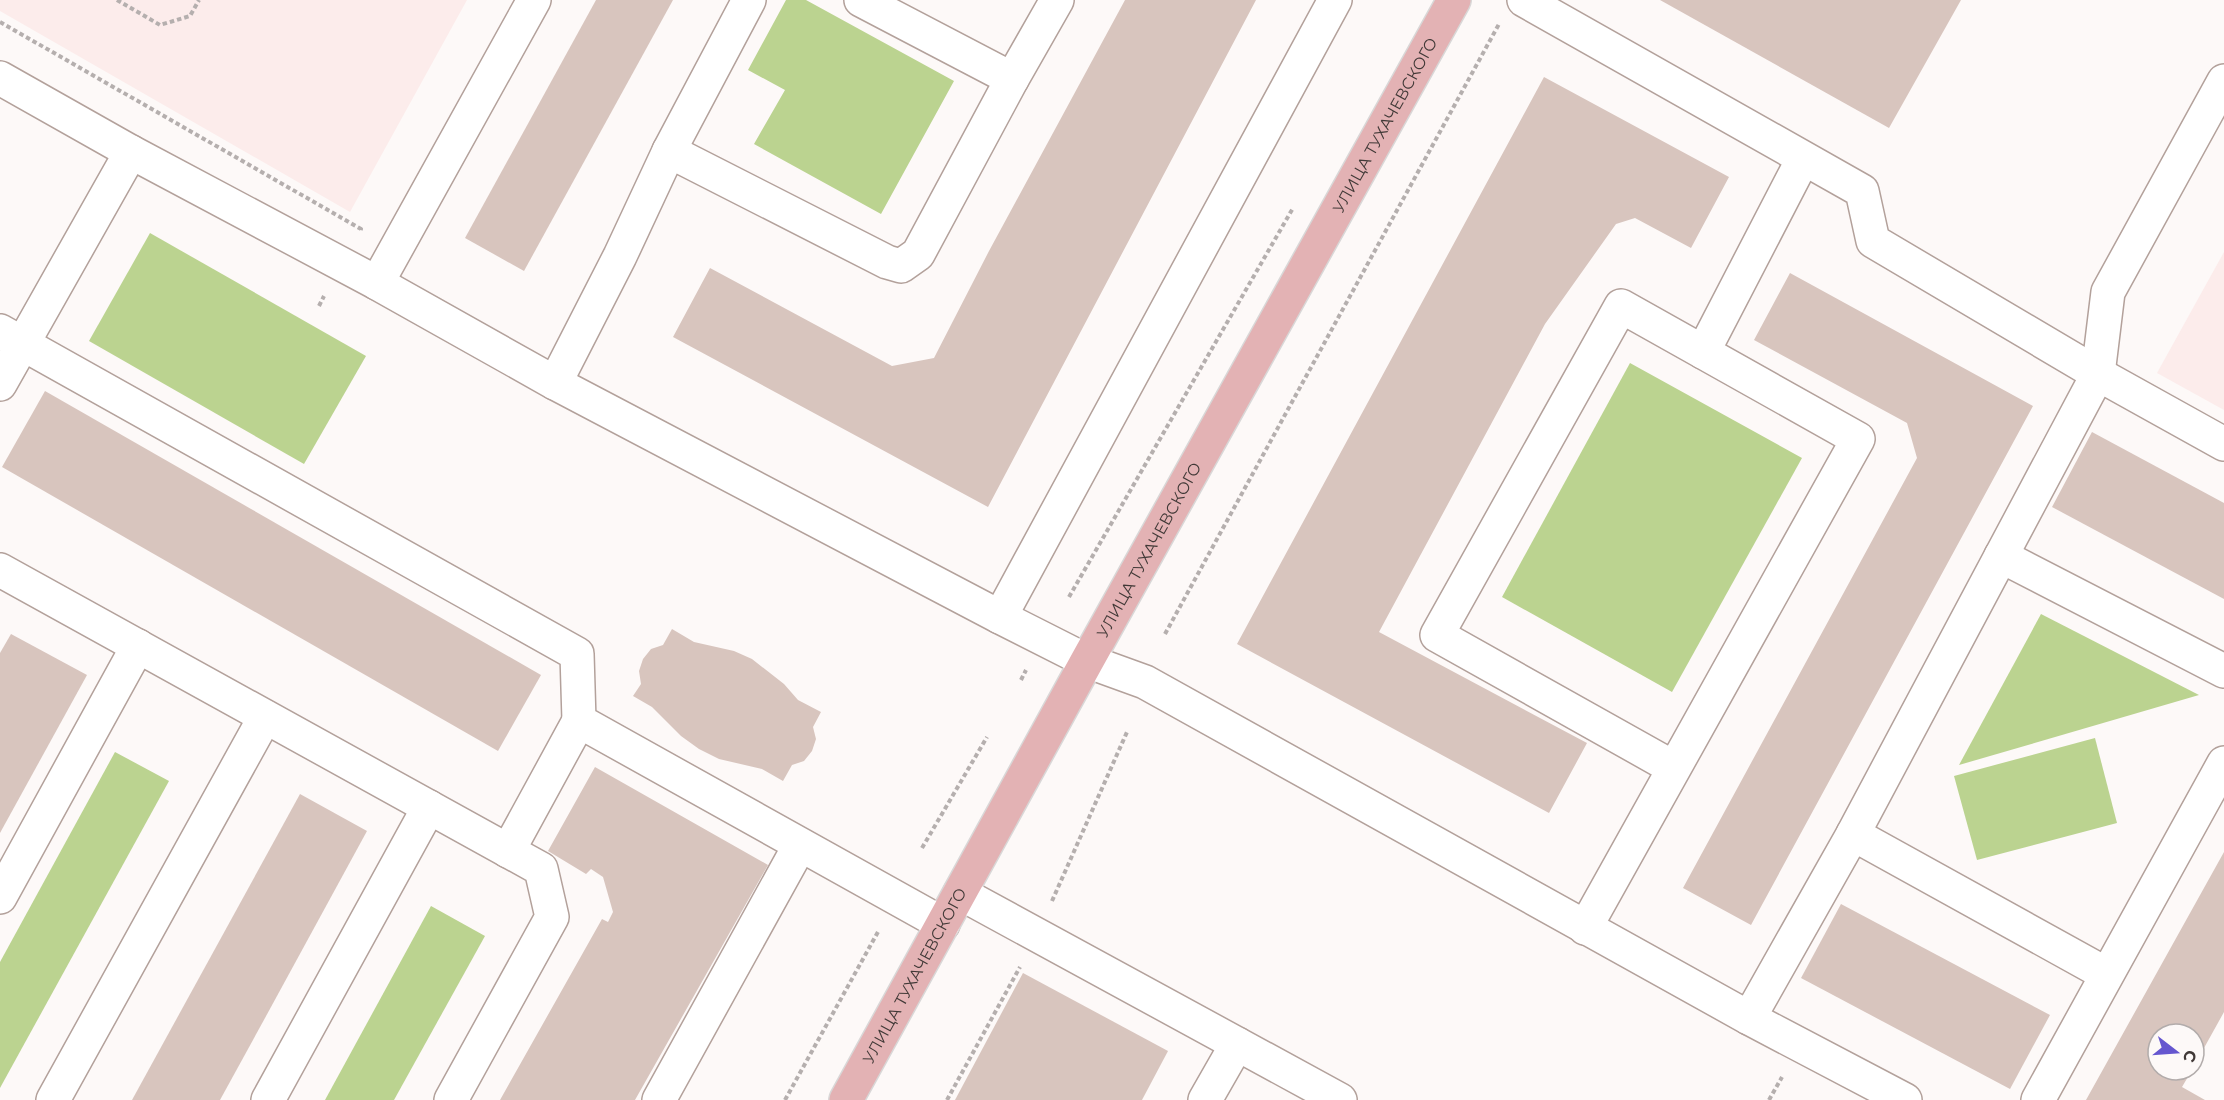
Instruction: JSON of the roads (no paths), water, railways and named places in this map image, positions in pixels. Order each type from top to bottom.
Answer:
[{"type":"main road","name":"УЛИЦА ТУХАЧЕВСКОГО","points":[[846,1100],[1454,0]]},
{"type":"street","points":[[377,283],[534,0]]},
{"type":"street","points":[[555,383],[620,256],[669,151],[749,0]]},
{"type":"street","points":[[861,0],[1012,79]]},
{"type":"street","points":[[669,151],[887,262],[901,266],[918,254],[1012,79],[1058,0]]},
{"type":"street","points":[[1000,617],[1335,0]]},
{"type":"street","points":[[1533,9],[1862,191],[1873,241],[2098,374],[2224,444]]},
{"type":"street","points":[[0,78],[131,152],[377,283],[555,383],[1000,617],[1087,661],[1145,682],[1749,1018],[1905,1100]]},
{"type":"street","points":[[1749,1018],[1853,834],[2098,374],[2108,292],[2224,81]]},
{"type":"street","points":[[0,384],[12,337],[131,152]]},
{"type":"street","points":[[1703,352],[1803,159]]},
{"type":"street","points":[[1585,927],[1858,440],[1621,306],[1437,635],[1674,768]]},
{"type":"street","points":[[12,337],[578,654],[579,722],[508,851]]},
{"type":"street","points":[[2001,556],[2224,671]]},
{"type":"street","points":[[0,570],[541,869],[552,917],[451,1100]]},
{"type":"street","points":[[0,897],[138,646]]},
{"type":"street","points":[[53,1100],[265,717]]},
{"type":"street","points":[[579,722],[943,924]]},
{"type":"street","points":[[2038,1100],[2224,763]]},
{"type":"street","points":[[268,1100],[429,807]]},
{"type":"street","points":[[1853,834],[2106,974]]},
{"type":"street","points":[[659,1100],[800,845]]},
{"type":"street","points":[[960,893],[1340,1100]]},
{"type":"street","points":[[1205,1100],[1237,1044]]}]
